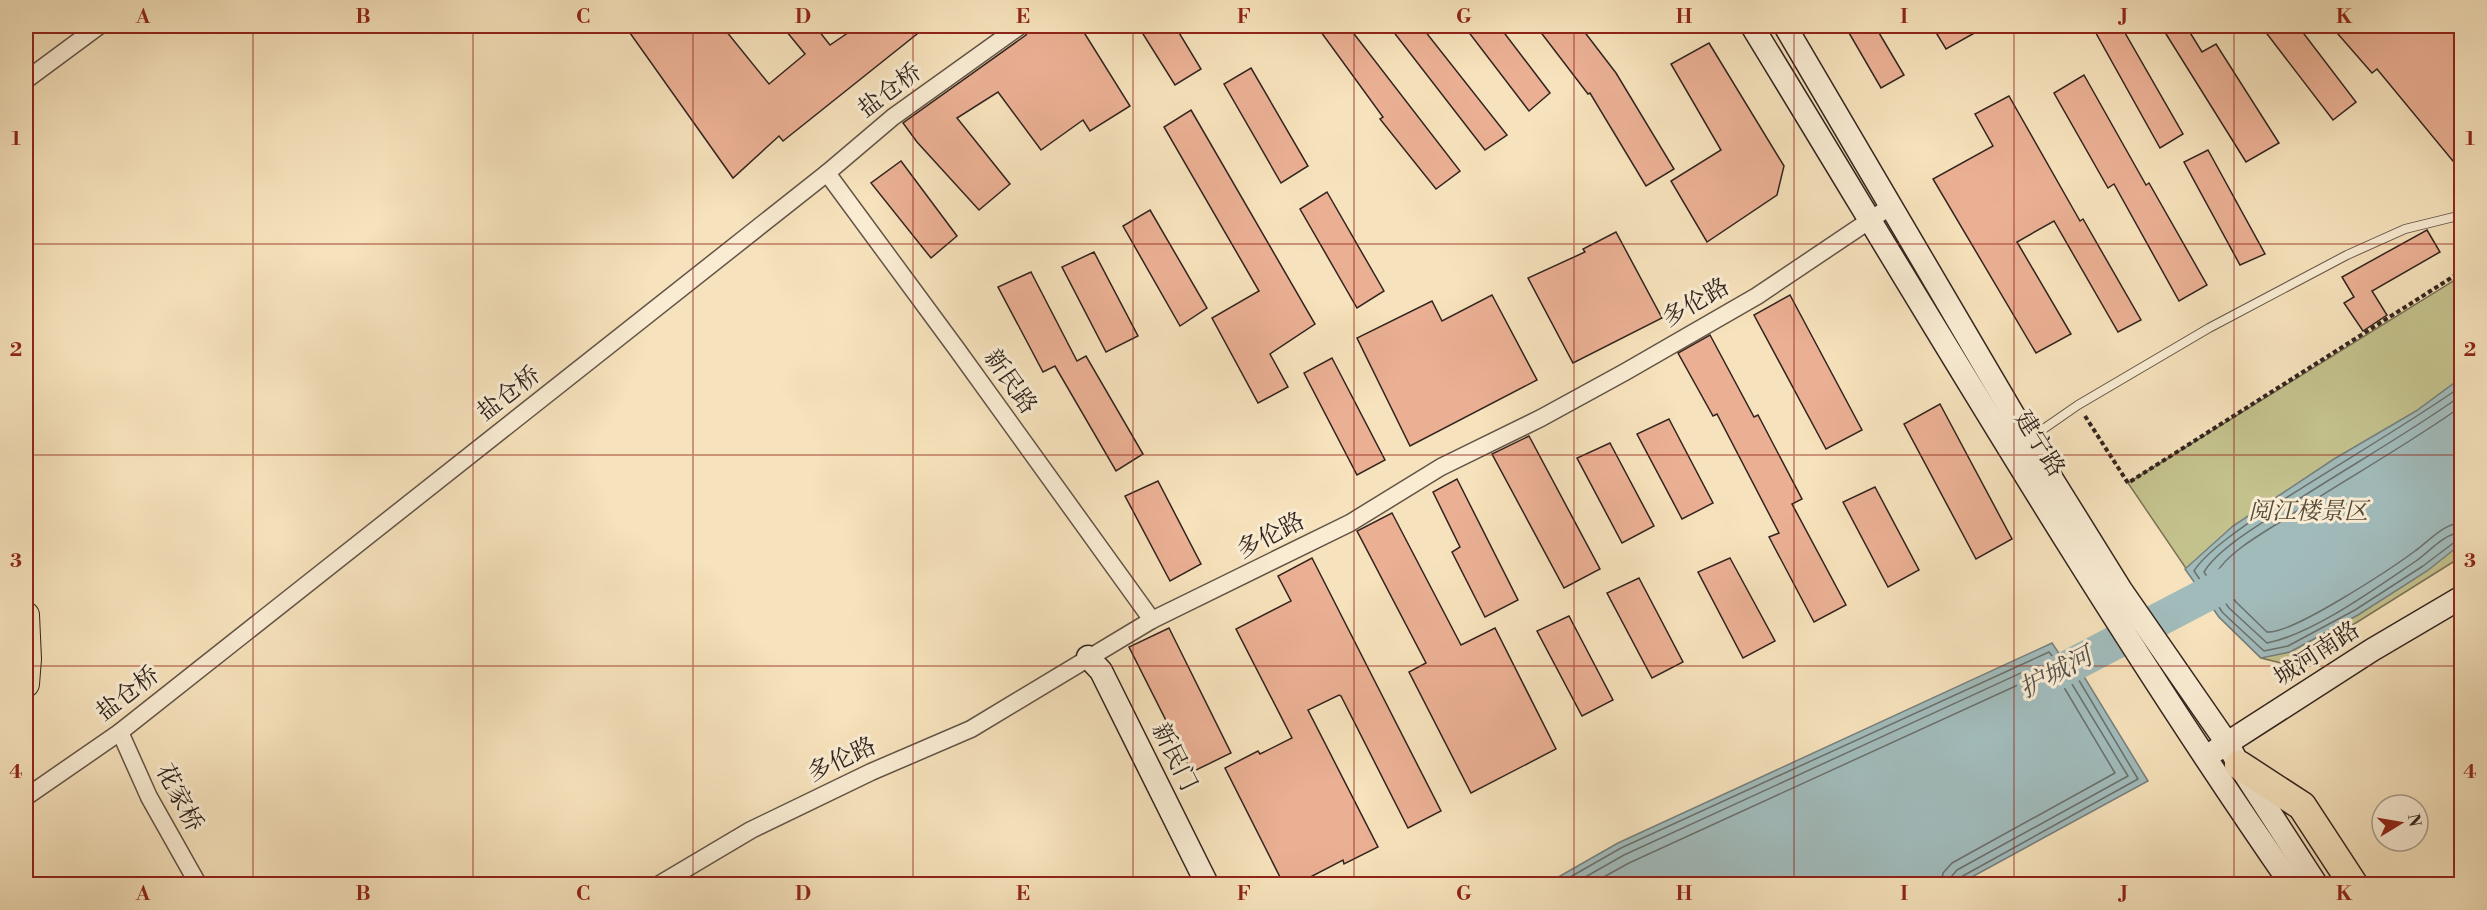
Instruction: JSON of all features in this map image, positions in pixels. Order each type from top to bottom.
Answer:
[{"type":"highway","points":[[2233,754],[2302,806],[2353,885]]},
{"type":"main road","name":"建宁路","points":[[1752,26],[1871,220],[2111,591],[2213,725],[2316,885]]},
{"type":"main road","name":"建宁路","points":[[1785,26],[2028,439],[2204,758],[2291,885]]},
{"type":"main road","name":"城河南路","points":[[2204,758],[2233,754],[2372,650],[2462,597]]},
{"type":"main road","points":[[26,615],[28,659],[26,684]]},
{"type":"main road","points":[[1088,657],[1088,675],[1192,885]]},
{"type":"main road","name":"新民门","points":[[1088,657],[1101,671],[1207,885]]},
{"type":"street","points":[[26,80],[99,26]]},
{"type":"street","name":"盐仓桥","points":[[26,797],[120,732],[827,173],[893,117],[1020,26]]},
{"type":"street","name":"新民路","points":[[827,173],[1152,620]]},
{"type":"street","name":"多伦路","points":[[660,885],[751,830],[871,772],[971,729],[1152,620],[1350,523],[1441,466],[1541,418],[1625,372],[1757,296],[1891,206]]},
{"type":"street","name":"花家桥","points":[[120,732],[149,797],[198,885]]},
{"type":"lane","points":[[2028,439],[2078,405],[2209,328],[2347,255],[2405,229],[2462,215]]},
{"type":"path","points":[[2078,405],[2128,483],[2462,270]]},
{"type":"green space","name":"阅江楼景区","points":[[2461,276],[2461,557],[2289,665],[2261,658],[2219,617],[2128,483]]},
{"type":"water","points":[[2461,378],[2461,544],[2427,571],[2358,615],[2290,652],[2261,658],[2219,617],[2185,569],[2233,526],[2334,459],[2416,411]]},
{"type":"water","points":[[2052,643],[2064,661],[2072,657],[2148,781],[1959,884],[1546,884],[1618,843]]},
{"type":"building","points":[[625,26],[722,26],[769,84],[805,54],[782,26],[815,26],[830,45],[858,26],[927,26],[783,141],[779,136],[733,178]]},
{"type":"building","points":[[1030,26],[1080,26],[1130,106],[1090,131],[1083,120],[1041,150],[998,92],[957,118],[1010,184],[979,210],[917,142],[903,123],[1026,35]]},
{"type":"building","points":[[1138,26],[1175,26],[1201,69],[1175,85]]},
{"type":"building","points":[[1332,26],[1348,26],[1460,171],[1436,189],[1380,119],[1383,117],[1321,32]]},
{"type":"building","points":[[1389,26],[1421,26],[1507,135],[1485,150]]},
{"type":"building","points":[[1464,26],[1499,26],[1550,93],[1529,111]]},
{"type":"building","points":[[1536,26],[1580,26],[1616,73],[1674,169],[1646,186],[1590,93],[1588,94]]},
{"type":"building","points":[[1845,26],[1875,26],[1904,75],[1881,88]]},
{"type":"building","points":[[1932,26],[1987,26],[1946,49]]},
{"type":"building","points":[[2092,26],[2121,26],[2183,134],[2160,148]]},
{"type":"building","points":[[2161,26],[2186,26],[2202,52],[2216,44],[2279,143],[2246,162]]},
{"type":"building","points":[[2261,26],[2298,26],[2356,102],[2333,120]]},
{"type":"building","points":[[2331,26],[2462,26],[2462,172],[2377,69],[2372,73]]},
{"type":"building","points":[[1709,43],[1784,166],[1777,195],[1707,242],[1671,181],[1721,150],[1671,64]]},
{"type":"building","points":[[1251,68],[1308,166],[1281,183],[1224,84]]},
{"type":"building","points":[[2084,75],[2146,185],[2149,183],[2207,285],[2179,301],[2114,184],[2108,188],[2054,93]]},
{"type":"building","points":[[2009,96],[2080,221],[2083,219],[2141,320],[2118,332],[2054,221],[2017,242],[2071,334],[2036,353],[1933,179],[1993,146],[1975,114]]},
{"type":"building","points":[[1191,110],[1315,324],[1270,354],[1288,387],[1258,403],[1212,318],[1259,291],[1164,127]]},
{"type":"building","points":[[2208,150],[2265,254],[2240,265],[2184,162]]},
{"type":"building","points":[[901,161],[957,236],[931,258],[871,183]]},
{"type":"building","points":[[1327,192],[1384,291],[1357,308],[1300,209]]},
{"type":"building","points":[[1150,210],[1207,308],[1180,326],[1123,226]]},
{"type":"building","points":[[2427,230],[2440,252],[2372,291],[2387,315],[2363,331],[2344,303],[2354,297],[2342,277]]},
{"type":"building","points":[[1616,232],[1662,318],[1573,363],[1528,278],[1585,252],[1583,249]]},
{"type":"building","points":[[1094,252],[1138,336],[1106,352],[1062,267]]},
{"type":"building","points":[[1031,272],[1077,361],[1086,356],[1143,454],[1116,471],[1055,366],[1043,372],[998,287]]},
{"type":"building","points":[[1492,295],[1537,380],[1410,446],[1357,338],[1432,301],[1442,321]]},
{"type":"building","points":[[1790,295],[1862,430],[1826,449],[1754,315]]},
{"type":"building","points":[[1710,335],[1754,417],[1758,415],[1802,499],[1792,504],[1846,605],[1814,622],[1769,537],[1779,533],[1717,414],[1713,416],[1678,353]]},
{"type":"building","points":[[1332,358],[1385,460],[1357,475],[1304,373]]},
{"type":"building","points":[[1940,404],[2012,539],[1976,559],[1904,424]]},
{"type":"building","points":[[1669,419],[1713,503],[1682,519],[1637,434]]},
{"type":"building","points":[[1529,436],[1600,569],[1564,588],[1492,454]]},
{"type":"building","points":[[1610,443],[1654,526],[1622,543],[1577,458]]},
{"type":"building","points":[[1457,479],[1518,600],[1485,617],[1452,552],[1460,547],[1433,492]]},
{"type":"building","points":[[1158,481],[1201,564],[1170,581],[1125,496]]},
{"type":"building","points":[[1875,487],[1919,570],[1888,587],[1843,502]]},
{"type":"building","points":[[1392,513],[1461,645],[1495,628],[1556,749],[1471,793],[1409,672],[1426,663],[1357,531]]},
{"type":"building","points":[[1312,558],[1441,811],[1408,828],[1339,695],[1308,710],[1378,847],[1344,864],[1343,860],[1295,885],[1284,885],[1225,768],[1258,751],[1260,754],[1292,738],[1236,629],[1291,601],[1278,576]]},
{"type":"building","points":[[1730,558],[1775,641],[1743,658],[1698,572]]},
{"type":"building","points":[[1639,578],[1683,662],[1652,678],[1607,593]]},
{"type":"building","points":[[1569,616],[1613,700],[1582,716],[1537,631]]},
{"type":"building","points":[[1169,628],[1231,753],[1192,772],[1129,647]]},
{"type":"waterway","name":"护城河","points":[[2034,685],[2244,575]]}]
